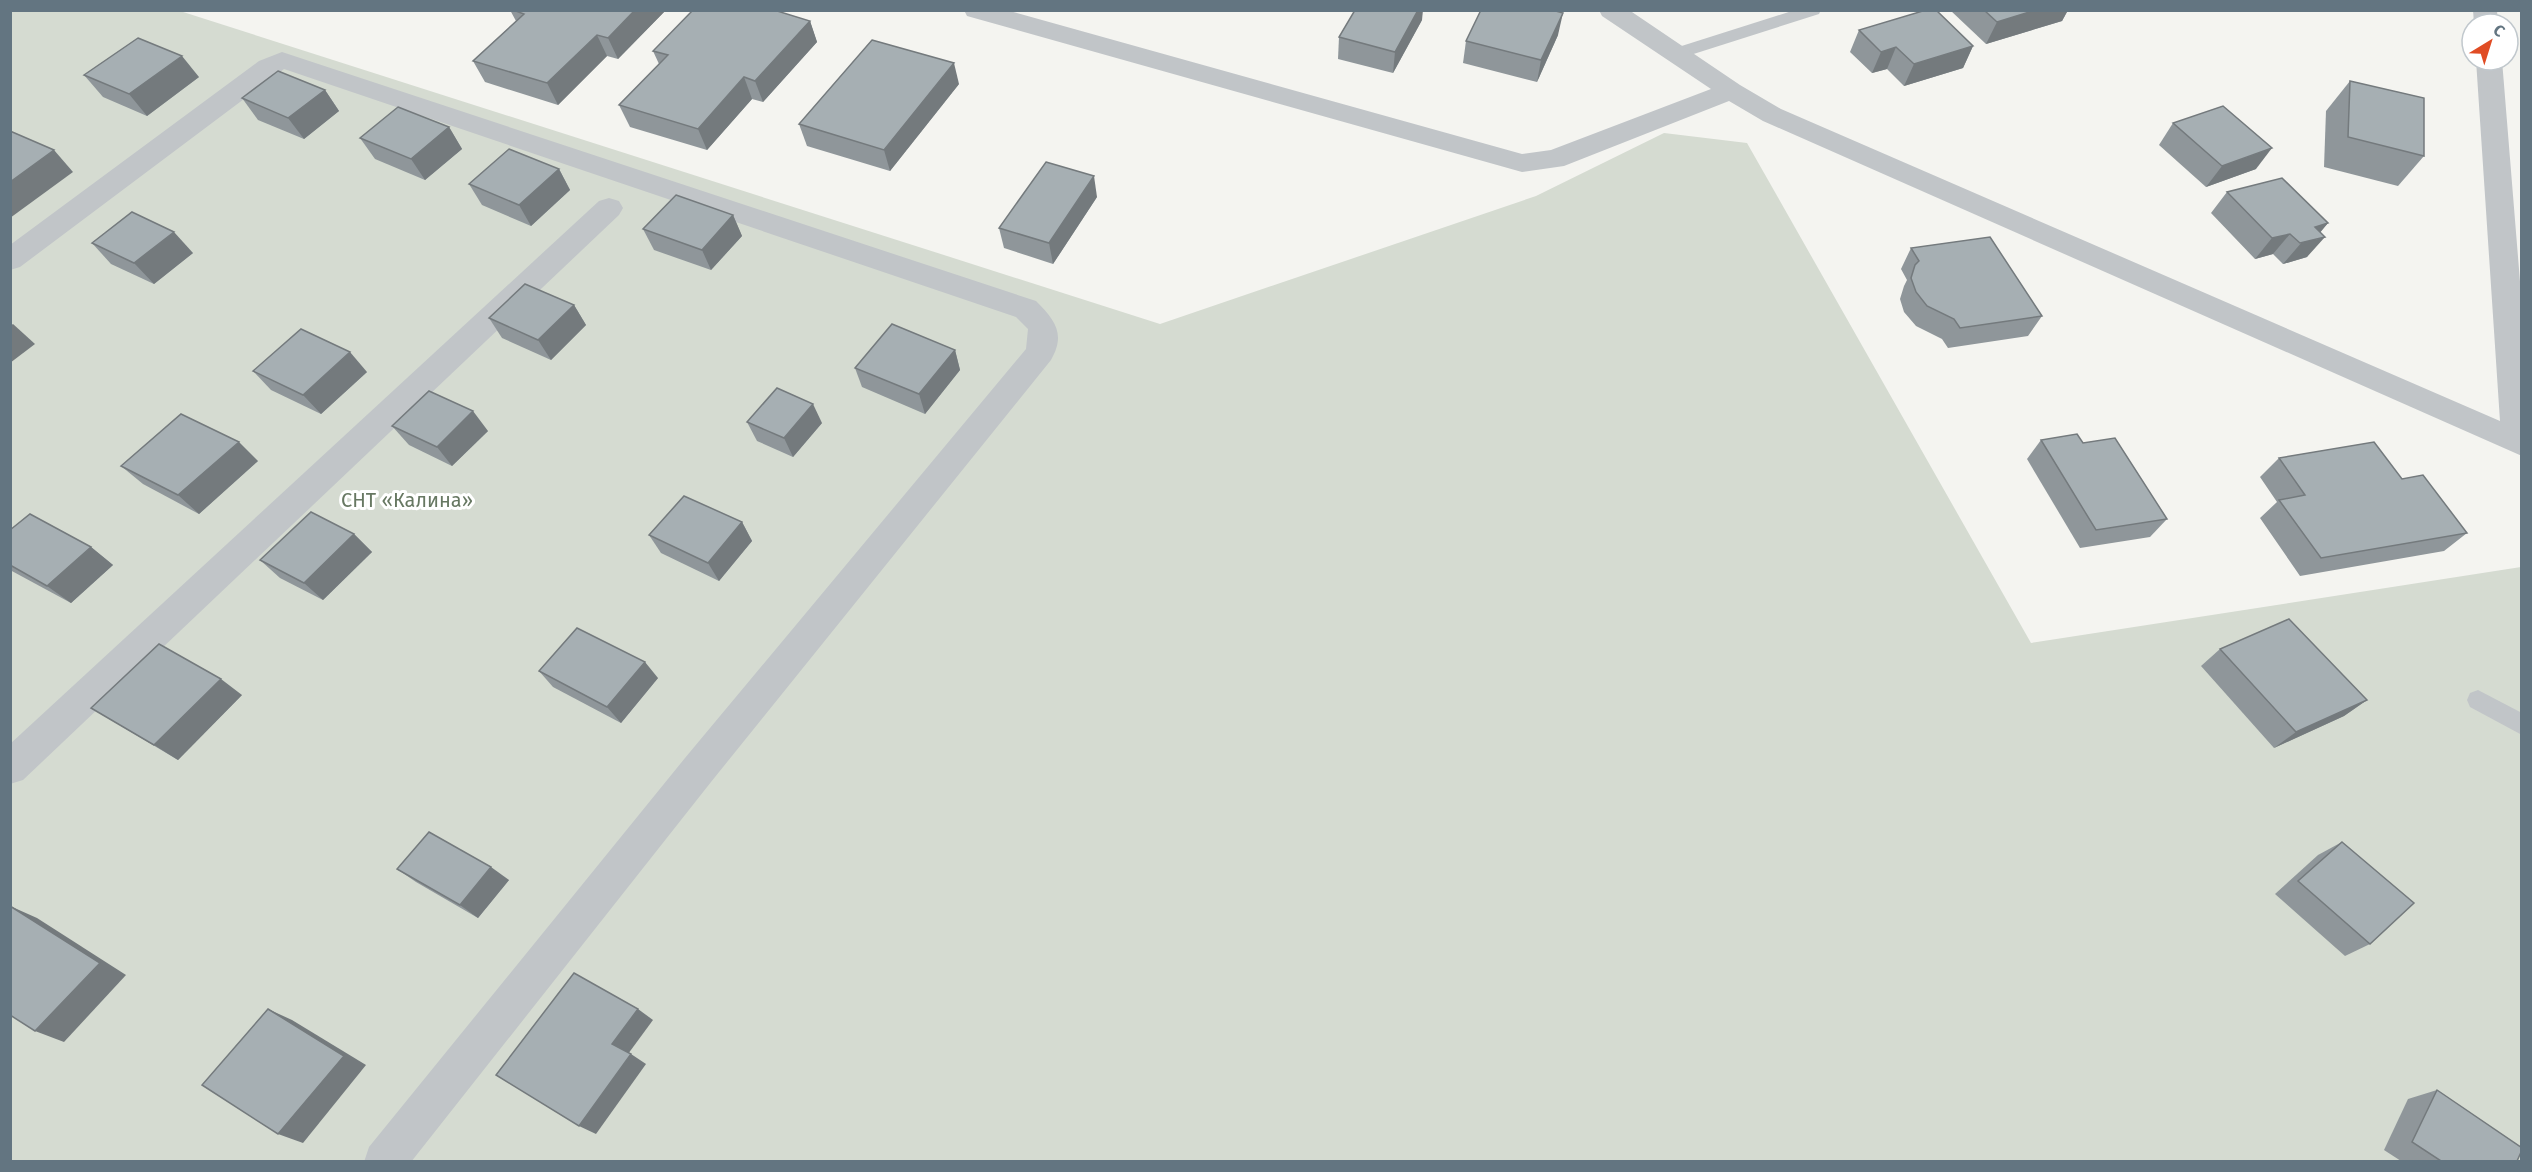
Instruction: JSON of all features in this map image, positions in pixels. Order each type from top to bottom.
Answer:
[{"type":"street","points":[[976,10],[1522,163],[1556,159],[1731,91]]},
{"type":"street","points":[[1611,10],[1731,91],[1772,115],[2519,443],[2490,72]]},
{"type":"street","points":[[10,260],[259,74],[282,60],[1026,309],[1043,326],[1041,352],[706,761],[384,1161]]},
{"type":"street","points":[[10,768],[609,208]]},
{"type":"lane","points":[[1675,54],[1813,10]]},
{"type":"lane","points":[[2478,700],[2522,725]]},
{"type":"green space","name":"СНТ «Калина»","points":[[10,11],[180,11],[1160,324],[1536,196],[1664,133],[1747,143],[2031,643],[2521,567],[2521,1161],[11,1161]]},
{"type":"building","points":[[513,10],[635,10],[608,38],[597,35],[547,83],[473,61],[524,14]]},
{"type":"building","points":[[693,10],[774,10],[810,21],[755,81],[744,77],[698,129],[619,105],[668,55],[653,51]]},
{"type":"building","points":[[1355,10],[1418,10],[1395,52],[1339,37]]},
{"type":"building","points":[[1481,10],[1552,10],[1563,13],[1541,60],[1466,41]]},
{"type":"building","points":[[1926,10],[1936,10],[1973,46],[1914,64],[1896,47],[1881,52],[1859,30]]},
{"type":"building","points":[[1984,10],[2036,10],[1997,22]]},
{"type":"building","points":[[138,38],[182,56],[129,94],[84,75]]},
{"type":"building","points":[[872,40],[954,63],[884,150],[799,124]]},
{"type":"building","points":[[278,71],[325,90],[288,118],[242,98]]},
{"type":"building","points":[[2350,81],[2424,98],[2424,156],[2348,137]]},
{"type":"building","points":[[2223,106],[2272,148],[2222,166],[2173,123]]},
{"type":"building","points":[[398,107],[449,127],[411,159],[360,138]]},
{"type":"building","points":[[10,131],[54,150],[10,182]]},
{"type":"building","points":[[509,149],[559,169],[519,205],[469,184]]},
{"type":"building","points":[[1046,162],[1094,176],[1049,243],[999,228]]},
{"type":"building","points":[[2282,178],[2328,223],[2315,227],[2325,237],[2300,243],[2290,234],[2272,238],[2227,192]]},
{"type":"building","points":[[676,195],[733,215],[702,250],[643,229]]},
{"type":"building","points":[[132,212],[174,232],[134,263],[92,243]]},
{"type":"building","points":[[1990,237],[2042,316],[1960,328],[1954,319],[1927,306],[1916,292],[1911,278],[1915,265],[1919,261],[1911,248]]},
{"type":"building","points":[[525,284],[574,305],[538,340],[489,318]]},
{"type":"building","points":[[892,324],[955,350],[919,394],[855,368]]},
{"type":"building","points":[[301,329],[350,352],[303,395],[253,371]]},
{"type":"building","points":[[777,388],[813,404],[784,438],[747,422]]},
{"type":"building","points":[[429,391],[473,411],[437,447],[392,426]]},
{"type":"building","points":[[181,414],[239,442],[178,495],[121,466]]},
{"type":"building","points":[[2077,434],[2083,443],[2115,438],[2167,519],[2096,530],[2041,440]]},
{"type":"building","points":[[2374,442],[2402,479],[2423,475],[2467,533],[2321,558],[2279,500],[2305,495],[2279,458]]},
{"type":"building","points":[[684,496],[742,522],[708,563],[649,535]]},
{"type":"building","points":[[311,512],[354,534],[304,583],[260,560]]},
{"type":"building","points":[[30,514],[91,547],[47,586],[10,565],[10,530]]},
{"type":"building","points":[[2289,619],[2367,700],[2296,732],[2220,649]]},
{"type":"building","points":[[577,628],[645,662],[607,707],[539,671]]},
{"type":"building","points":[[159,644],[221,679],[154,745],[91,708]]},
{"type":"building","points":[[429,832],[491,867],[460,905],[397,869]]},
{"type":"building","points":[[2342,842],[2414,903],[2370,944],[2298,881]]},
{"type":"building","points":[[10,906],[100,963],[35,1031],[10,1015]]},
{"type":"building","points":[[574,973],[638,1009],[612,1044],[631,1054],[579,1126],[496,1075]]},
{"type":"building","points":[[268,1009],[344,1056],[278,1134],[202,1085]]},
{"type":"building","points":[[2437,1090],[2522,1148],[2517,1161],[2441,1161],[2412,1142]]}]
